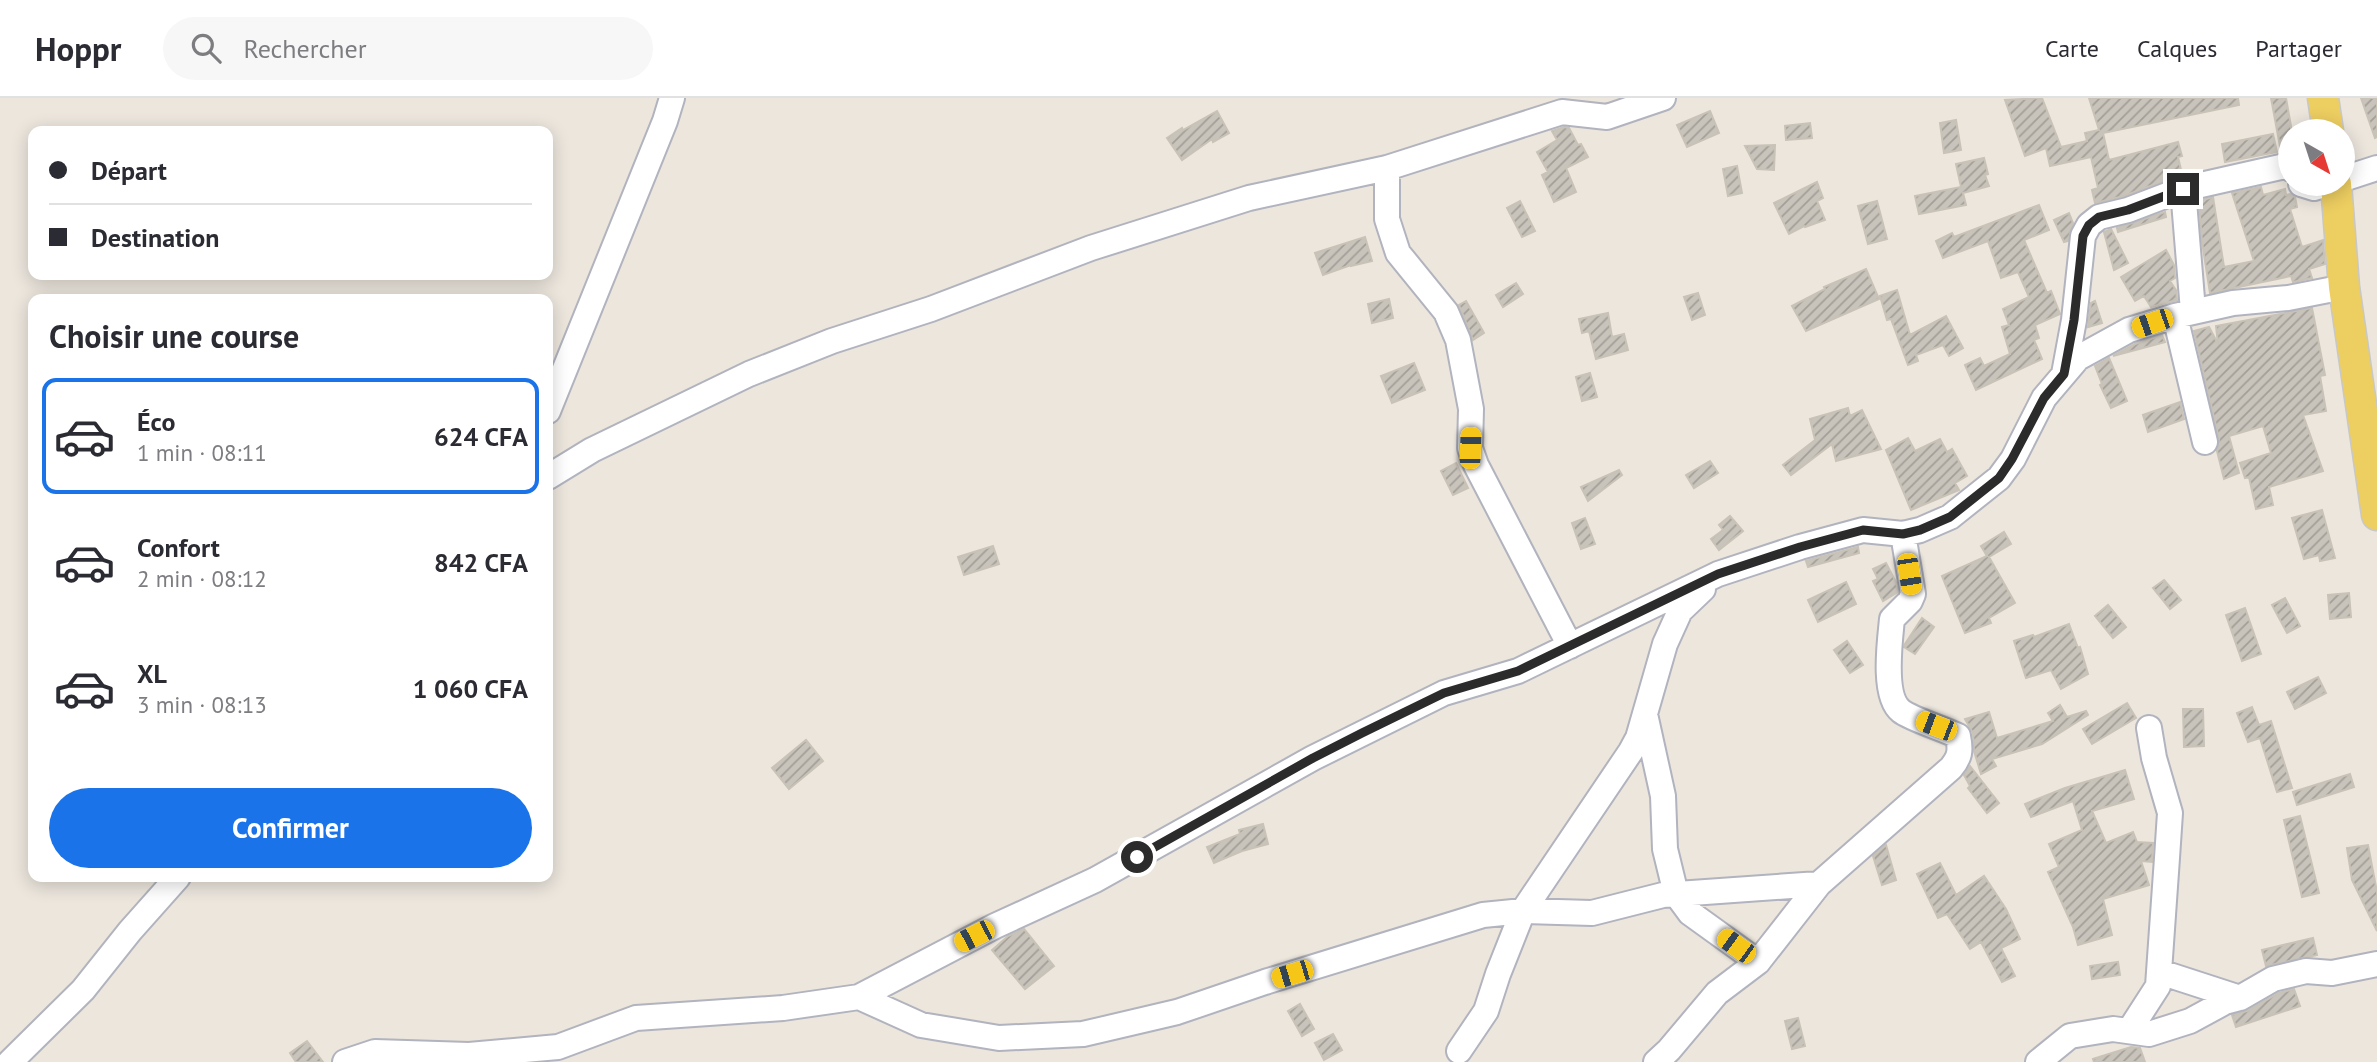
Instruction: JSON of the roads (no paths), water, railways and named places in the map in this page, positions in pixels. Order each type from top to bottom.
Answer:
[{"type":"main road","points":[[2323,98],[2326,119]]},
{"type":"main road","points":[[2337,196],[2344,287],[2377,514]]},
{"type":"street","points":[[553,399],[672,98]]},
{"type":"street","points":[[553,474],[592,450],[749,374],[832,341],[931,309],[1091,248],[1249,198],[1387,168],[1562,112],[1607,117],[1663,98]]},
{"type":"street","points":[[1387,168],[1387,219],[1398,253],[1446,312],[1458,340],[1471,409],[1470,448],[1476,465],[1570,646]]},
{"type":"street","points":[[2064,374],[2074,320],[2083,236],[2089,225],[2099,217],[2128,210],[2183,189],[2278,168]]},
{"type":"street","points":[[2356,175],[2377,168]]},
{"type":"street","points":[[2183,189],[2184,314],[2205,442]]},
{"type":"street","points":[[345,1062],[375,1052],[469,1055],[558,1047],[636,1018],[783,1008],[859,997],[995,926],[1095,880],[1313,758],[1444,693],[1518,671],[1718,574],[1863,530],[1903,534],[1950,517],[1999,478],[2044,398],[2078,358],[2129,330],[2184,314],[2344,287]]},
{"type":"street","points":[[1656,1062],[1669,1051],[1717,993],[1758,962],[1819,884],[1951,768],[1959,757],[1958,736],[1900,710],[1893,696],[1889,680],[1892,619],[1910,601],[1913,593],[1903,534]]},
{"type":"street","points":[[1460,1051],[1486,1010],[1522,911],[1632,751],[1665,644],[1680,611],[1718,574]]},
{"type":"street","points":[[1645,713],[1663,796],[1665,849],[1676,894],[1690,913],[1758,962]]},
{"type":"street","points":[[2129,1031],[2158,986],[2160,972],[2170,813],[2154,758],[2149,728]]},
{"type":"street","points":[[10,1062],[83,990],[174,882]]},
{"type":"street","points":[[859,997],[921,1025],[999,1038],[1083,1034],[1177,1012],[1483,915],[1522,911],[1592,913],[1676,894],[1819,884]]},
{"type":"street","points":[[2038,1062],[2070,1036],[2113,1028],[2149,1034],[2190,1021],[2273,979],[2306,971],[2332,973],[2377,964]]},
{"type":"street","points":[[2160,972],[2240,998]]}]
